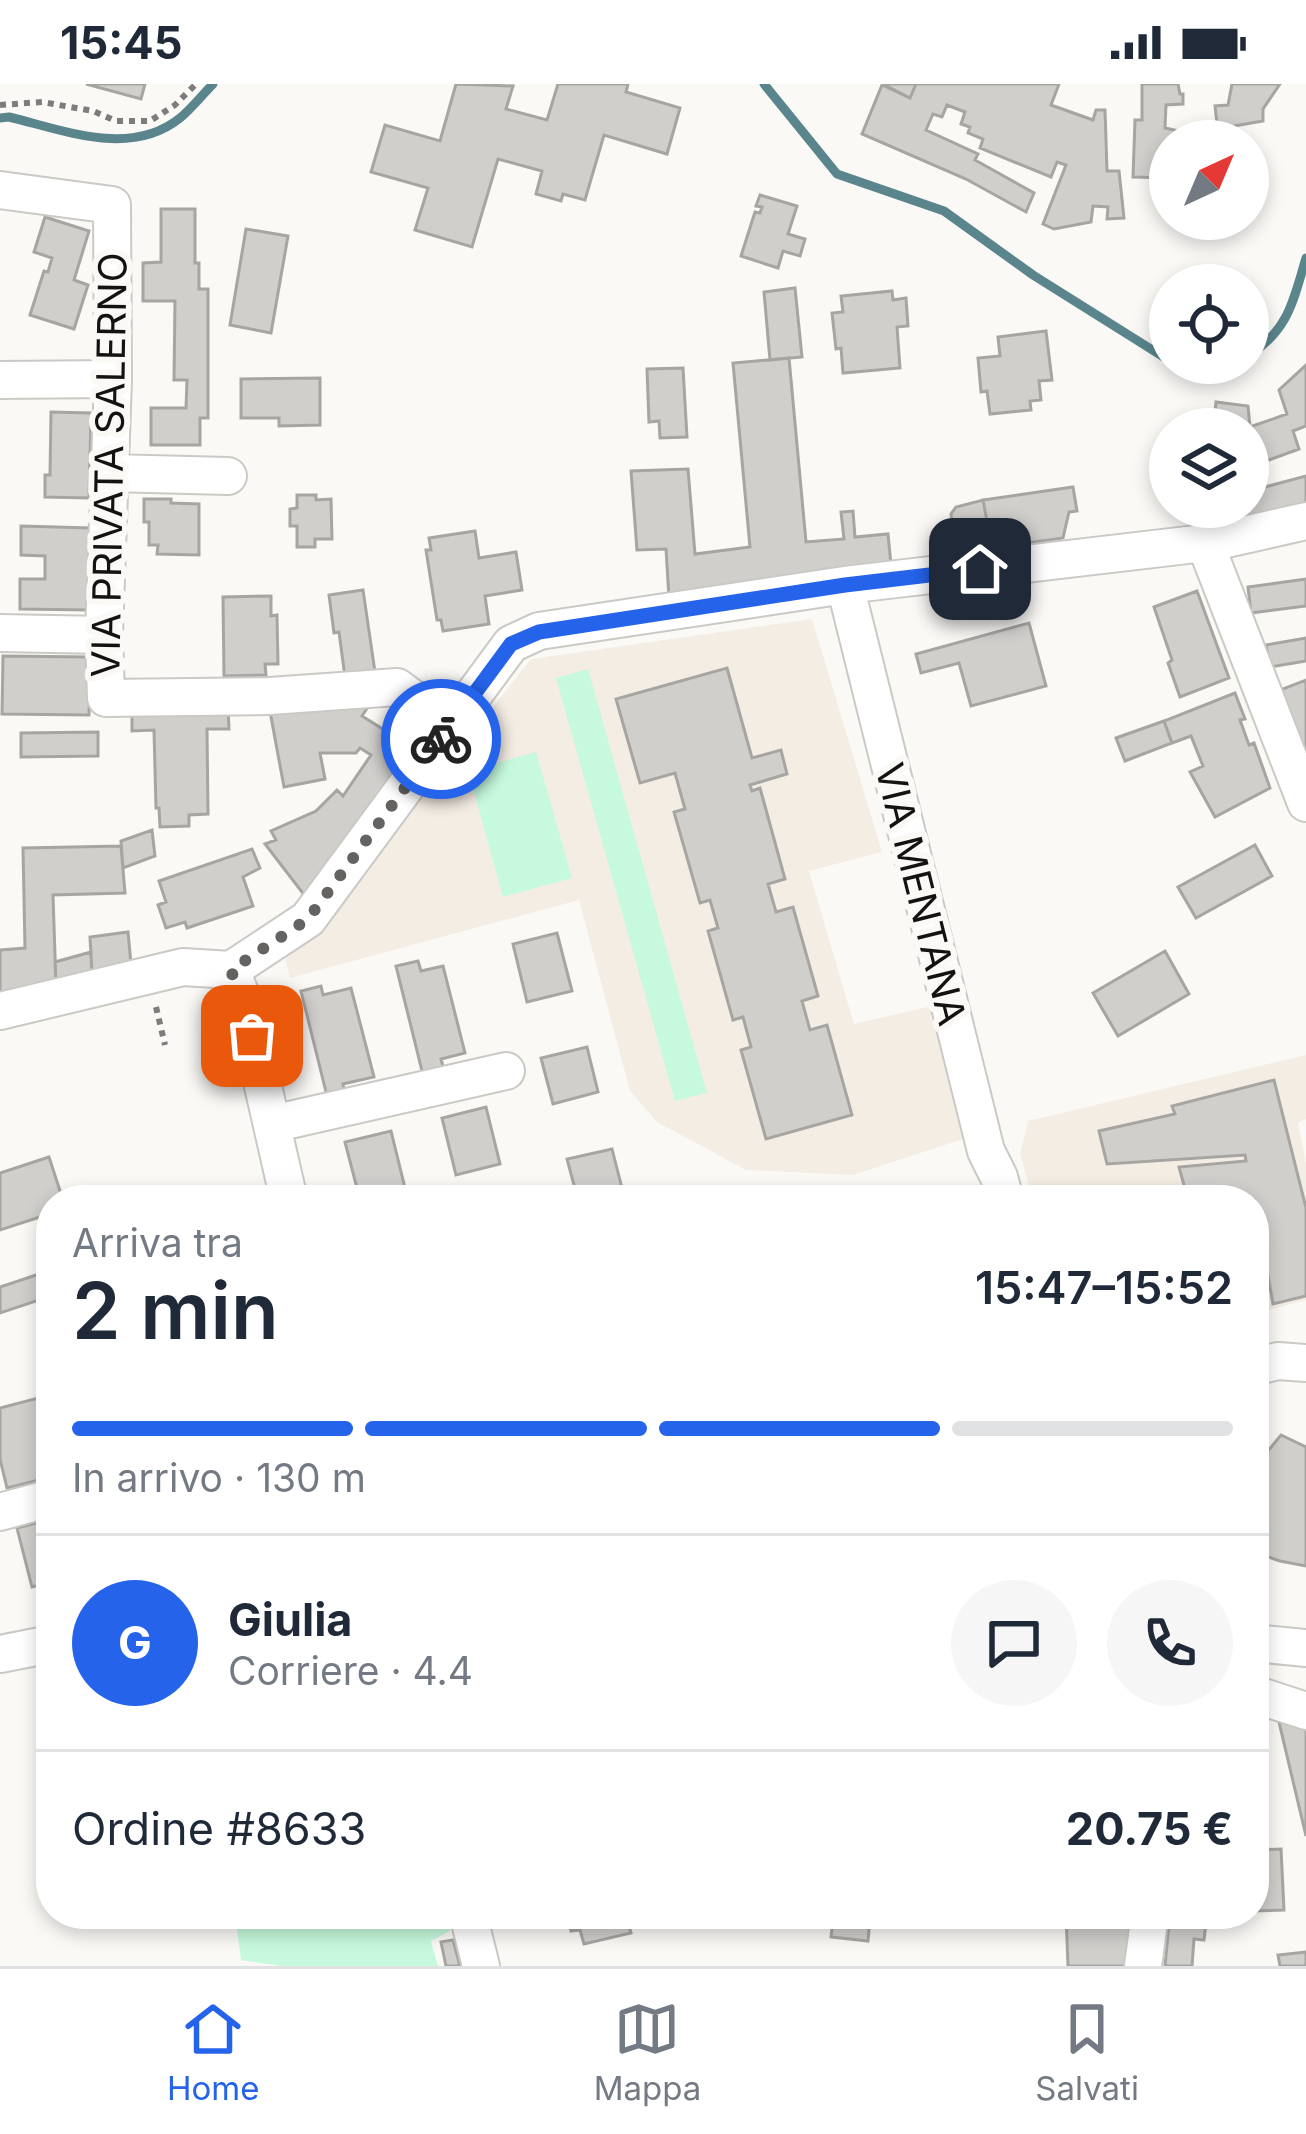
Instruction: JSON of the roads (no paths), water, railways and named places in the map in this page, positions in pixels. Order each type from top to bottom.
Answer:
[{"type":"street","name":"VIA PRIVATA SALERNO","points":[[0,190],[112,205],[106,698],[270,696],[397,687],[450,726]]},
{"type":"street","points":[[0,380],[113,379]]},
{"type":"street","points":[[110,473],[228,476]]},
{"type":"street","points":[[0,1011],[183,967],[231,970],[308,919],[511,644],[539,632],[845,585],[1204,543],[1306,521]]},
{"type":"street","points":[[1204,543],[1306,803]]},
{"type":"street","name":"VIA MENTANA","points":[[845,585],[986,1150],[1001,1185]]},
{"type":"street","points":[[0,633],[104,635]]},
{"type":"street","points":[[231,970],[244,1004],[286,1185]]},
{"type":"street","points":[[272,1124],[506,1071]]},
{"type":"street","points":[[1269,1363],[1306,1364]]},
{"type":"street","points":[[0,1512],[36,1502]]},
{"type":"street","points":[[1269,1644],[1306,1648]]},
{"type":"street","points":[[0,1654],[36,1647]]},
{"type":"street","points":[[1269,1699],[1306,1711]]},
{"type":"street","points":[[472,1929],[481,1966]]},
{"type":"street","points":[[1143,1966],[1148,1929]]},
{"type":"waterway","points":[[0,118],[96,137],[140,137],[180,118],[213,84]]},
{"type":"waterway","points":[[764,84],[837,174],[944,211],[1033,275],[1149,348]]},
{"type":"waterway","points":[[1269,340],[1293,301],[1306,258]]}]
